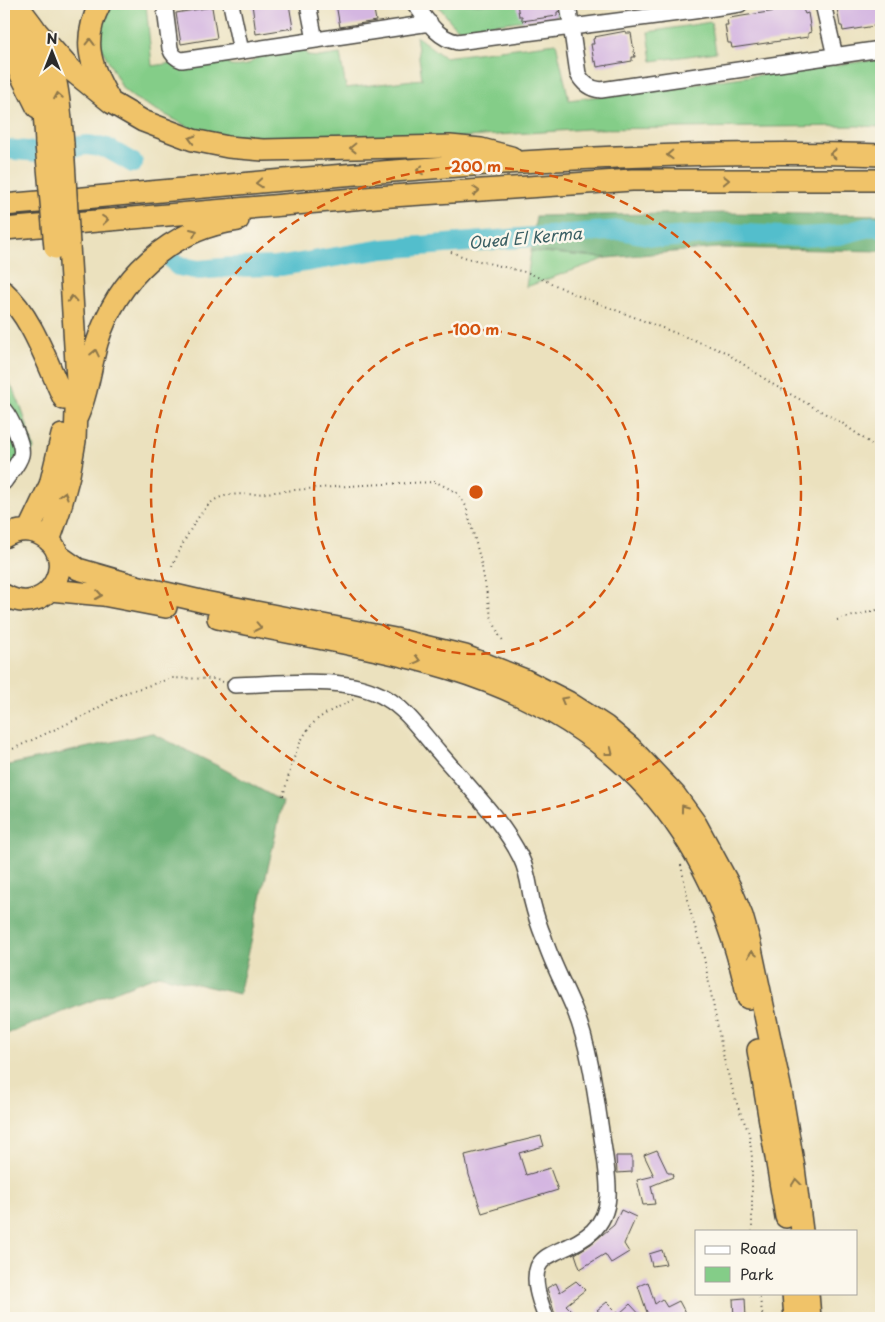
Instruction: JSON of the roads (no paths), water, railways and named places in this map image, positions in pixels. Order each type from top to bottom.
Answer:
[{"type":"highway","points":[[17,4],[38,33],[71,70],[112,103],[159,128],[193,140],[228,147],[263,150],[450,146],[481,149],[523,161]]},
{"type":"highway","points":[[100,4],[91,27],[90,54],[98,80],[112,103]]},
{"type":"highway","points":[[4,17],[25,44],[38,71],[45,122]]},
{"type":"highway","points":[[4,595],[10,599],[24,602],[39,598],[50,590],[58,577],[59,570],[53,548],[60,509],[69,475],[77,416],[77,380],[62,247],[54,144],[61,113],[51,64],[38,33]]},
{"type":"highway","points":[[4,47],[11,55],[54,144]]},
{"type":"highway","points":[[4,205],[523,161],[678,155],[881,155]]},
{"type":"highway","points":[[4,229],[377,198],[632,180],[881,180]]},
{"type":"highway","points":[[77,416],[88,385],[97,344],[110,312],[128,282],[140,268],[164,248],[190,234],[216,224],[326,209],[377,198]]},
{"type":"highway","points":[[11,533],[44,501],[55,469],[62,434],[64,399],[62,247]]},
{"type":"highway","points":[[4,292],[11,298],[26,319],[64,399]]},
{"type":"highway","points":[[11,533],[39,534],[78,569],[140,587],[205,602],[395,639],[464,656],[525,680],[568,702],[605,726],[630,747],[675,795],[696,824],[730,887],[742,916],[750,944],[781,1091],[802,1230]]},
{"type":"highway","points":[[50,590],[75,591],[144,603],[362,647],[451,669],[483,680],[533,702],[592,738],[635,773],[669,812],[684,834],[708,876],[729,929],[755,1029],[785,1208],[787,1230]]},
{"type":"highway","points":[[793,1294],[795,1318]]},
{"type":"highway","points":[[808,1294],[810,1318]]},
{"type":"street","points":[[167,4],[164,9],[170,48],[172,54],[182,60],[430,23]]},
{"type":"street","points":[[231,4],[241,51]]},
{"type":"street","points":[[308,4],[315,40]]},
{"type":"street","points":[[415,4],[441,36],[458,42],[572,28],[693,8],[740,4]]},
{"type":"street","points":[[568,4],[577,68],[581,79],[589,87],[601,90],[881,49]]},
{"type":"street","points":[[823,4],[834,56]]},
{"type":"street","points":[[4,410],[12,423],[21,446],[22,454],[4,482]]},
{"type":"street","points":[[235,686],[320,683],[355,686],[386,698],[405,713],[488,810],[514,844],[522,860],[545,942],[575,1012],[588,1055],[604,1149],[608,1190],[606,1208],[595,1230],[586,1238],[546,1257],[537,1269],[538,1291],[546,1318]]},
{"type":"waterway","name":"Oued El Kerma","points":[[4,149],[39,152],[87,145],[107,148],[133,163]]},
{"type":"waterway","name":"Oued El Kerma","points":[[172,259],[178,266],[199,270],[282,266],[383,249],[621,230],[661,238],[729,233],[799,237],[839,235],[873,226],[881,228]]}]
